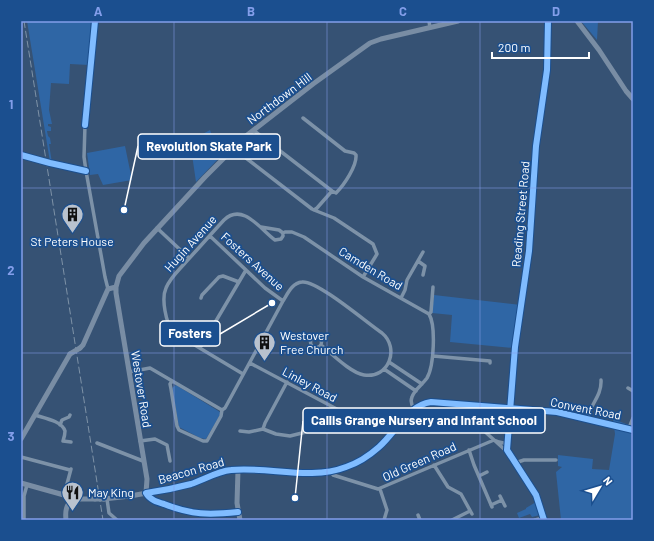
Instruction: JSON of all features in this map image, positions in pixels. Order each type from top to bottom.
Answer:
[{"type":"street","points":[[429,21],[430,28]]},
{"type":"street","name":"Northdown Hill","points":[[116,287],[116,282],[123,270],[157,228],[233,148],[253,130],[370,43],[381,39],[458,21]]},
{"type":"street","name":"Reading Street Road","points":[[507,447],[515,347],[529,251],[536,146],[546,70],[548,21]]},
{"type":"street","points":[[577,21],[633,99]]},
{"type":"street","points":[[253,130],[332,191],[336,192],[346,181],[356,162],[356,155],[345,152],[307,123],[303,118]]},
{"type":"street","points":[[21,439],[70,354],[83,345],[108,289],[84,157],[85,126]]},
{"type":"street","points":[[233,148],[314,210],[334,218],[373,244],[377,254],[363,277]]},
{"type":"street","points":[[314,210],[332,191]]},
{"type":"street","name":"Hugin Avenue","points":[[243,374],[173,332],[168,324],[164,299],[165,289],[170,280],[227,217],[235,214],[247,216],[275,240],[281,239],[283,233]]},
{"type":"street","name":"Hugin Avenue","points":[[260,227],[279,230],[283,233],[292,232],[304,237]]},
{"type":"street","points":[[157,228],[189,258]]},
{"type":"street","name":"Fosters Avenue","points":[[210,236],[265,288],[283,301]]},
{"type":"street","name":"Camden Road","points":[[304,237],[363,277],[428,314]]},
{"type":"street","points":[[401,298],[405,290],[407,280],[423,252]]},
{"type":"street","points":[[418,261],[425,266],[423,275]]},
{"type":"street","points":[[200,348],[246,270]]},
{"type":"street","points":[[201,298],[219,277],[223,276],[239,282]]},
{"type":"street","points":[[172,381],[170,384],[170,389],[179,430],[207,441],[221,416],[222,410],[225,408],[283,301],[290,290],[297,283],[307,282],[320,288],[384,335],[390,346],[391,356],[387,365],[372,375],[360,374],[321,345]]},
{"type":"street","points":[[108,289],[116,287]]},
{"type":"street","name":"Westover Road","points":[[116,287],[147,480],[146,493]]},
{"type":"street","points":[[414,409],[411,399],[429,373],[433,356],[432,321],[428,314],[431,312],[433,287]]},
{"type":"street","points":[[433,356],[490,361],[490,363]]},
{"type":"street","name":"Linley Road","points":[[250,363],[348,415],[340,428]]},
{"type":"street","points":[[387,365],[422,384]]},
{"type":"street","points":[[387,365],[416,391]]},
{"type":"street","points":[[129,372],[150,368],[222,410]]},
{"type":"street","points":[[587,418],[589,411],[599,393],[601,380]]},
{"type":"street","points":[[263,428],[287,382]]},
{"type":"street","points":[[628,388],[633,391]]},
{"type":"street","name":"Beacon Road","points":[[71,501],[105,499],[146,493],[191,484],[229,470],[319,473],[331,472],[347,467],[374,452],[414,409],[422,404],[431,402],[510,409]]},
{"type":"street","points":[[458,404],[460,409],[494,440],[507,447],[514,463],[536,495],[543,519],[535,520]]},
{"type":"street","name":"Convent Road","points":[[510,409],[557,412],[631,429]]},
{"type":"street","points":[[35,415],[60,425],[65,432],[64,441],[71,442]]},
{"type":"street","points":[[60,425],[62,420],[68,418],[70,415]]},
{"type":"street","points":[[631,429],[633,418]]},
{"type":"street","points":[[240,431],[249,432],[263,428],[276,434],[290,436],[306,432],[313,423],[322,430]]},
{"type":"street","points":[[140,441],[155,439],[167,445],[170,461]]},
{"type":"street","name":"Old Green Road","points":[[331,472],[374,489],[380,489],[494,440]]},
{"type":"street","points":[[97,443],[143,461]]},
{"type":"street","points":[[468,450],[492,506],[501,498],[505,506]]},
{"type":"street","points":[[21,456],[71,469],[65,495]]},
{"type":"street","points":[[514,463],[524,460],[556,460]]},
{"type":"street","points":[[434,465],[448,486],[461,494],[471,512],[452,520]]},
{"type":"street","points":[[238,470],[236,492],[240,520]]},
{"type":"street","points":[[479,476],[487,472]]},
{"type":"street","points":[[24,520],[24,484],[65,495],[71,501],[65,512],[66,520]]},
{"type":"street","points":[[380,489],[387,510],[384,520]]},
{"type":"street","points":[[146,493],[150,499],[181,511],[210,515],[238,512]]},
{"type":"street","points":[[105,499],[109,513],[117,520]]},
{"type":"shaded area","points":[[27,21],[91,21],[89,65],[70,64],[69,84],[51,83],[49,110],[52,124],[48,124],[48,126],[51,127],[51,131],[47,131],[51,144],[49,144],[52,163],[50,162]]},
{"type":"shaded area","points":[[581,21],[598,21],[597,40]]},
{"type":"shaded area","points":[[210,130],[220,157],[196,182],[190,141]]},
{"type":"shaded area","points":[[125,146],[132,180],[103,185],[98,174],[90,175],[87,153]]},
{"type":"shaded area","points":[[434,295],[521,305],[514,348],[450,342],[452,315],[432,313]]},
{"type":"shaded area","points":[[176,385],[221,413],[206,439],[200,438],[179,427],[172,388]]},
{"type":"shaded area","points":[[633,416],[633,520],[561,520],[556,472],[562,467],[558,466],[558,455],[593,459],[592,469],[609,470],[615,434],[613,419],[629,425]]},
{"type":"shaded area","points":[[536,502],[540,515],[532,517],[530,514],[519,518],[517,513]]},
{"type":"railway","points":[[24,21],[103,520]]},
{"type":"cycle path","points":[[85,125],[95,21]]},
{"type":"cycle path","points":[[544,520],[536,495],[507,450],[515,347],[529,251],[536,146],[547,70],[548,21]]},
{"type":"cycle path","points":[[21,155],[86,171]]},
{"type":"cycle path","points":[[238,512],[218,514],[192,512],[174,508],[156,501],[146,493],[191,484],[231,470],[245,469],[318,473],[346,467],[368,456],[385,441],[409,414],[423,404],[431,402],[557,412],[633,430]]},
{"type":"place","name":"Revolution Skate Park","points":[[124,210]]},
{"type":"place","name":"St Peters House","points":[[72,234]]},
{"type":"place","name":"Fosters","points":[[272,303]]},
{"type":"place","name":"Westover Free Church","points":[[265,362]]},
{"type":"place","name":"Callis Grange Nursery and Infant School","points":[[295,498]]},
{"type":"place","name":"May King","points":[[72,512]]}]
